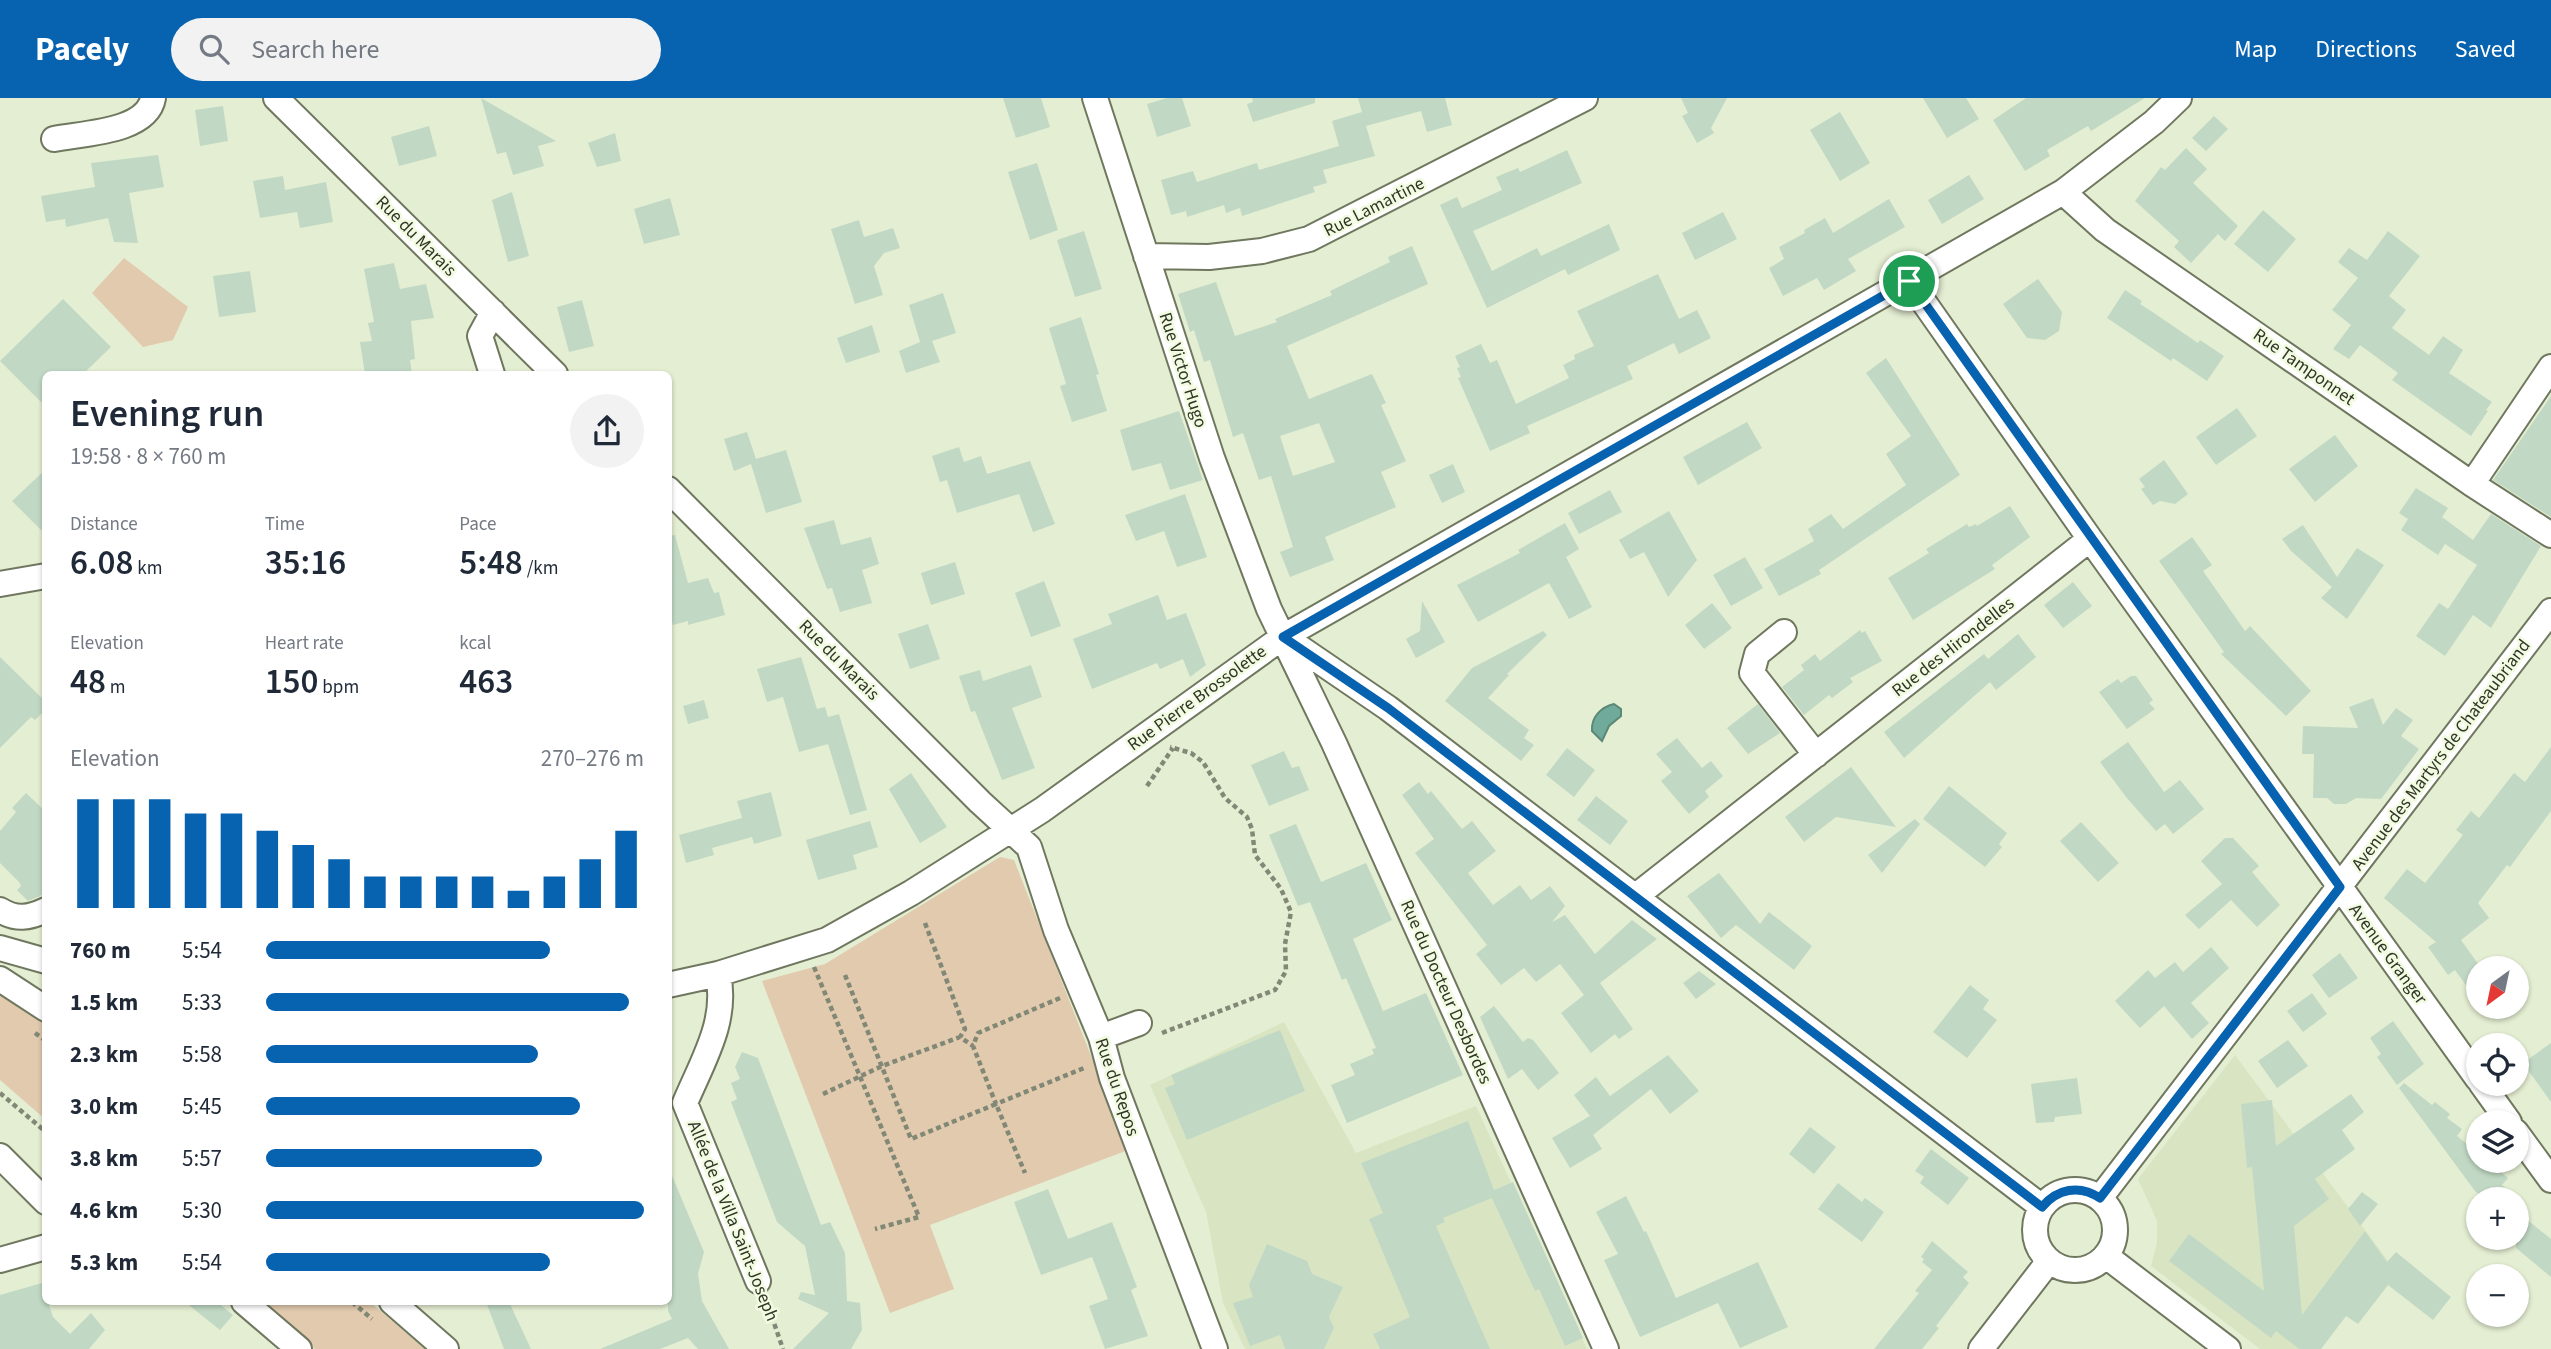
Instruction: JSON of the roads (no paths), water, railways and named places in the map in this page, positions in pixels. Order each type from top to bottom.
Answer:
[{"type":"street","points":[[54,139],[133,124],[144,117],[153,98]]},
{"type":"street","name":"Rue du Marais","points":[[275,98],[552,371]]},
{"type":"street","name":"Rue Victor Hugo","points":[[1095,98],[1239,533],[1283,637]]},
{"type":"street","name":"Rue Lamartine","points":[[1146,256],[1209,257],[1249,253],[1309,239],[1585,98]]},
{"type":"street","name":"Rue Pierre Brossolette","points":[[672,984],[718,974],[827,940],[911,893],[1012,829],[1283,637],[2063,192],[2154,122],[2179,98]]},
{"type":"street","name":"Rue Tamponnet","points":[[2063,192],[2105,230],[2472,484],[2551,534]]},
{"type":"street","name":"Avenue Granger","points":[[1909,281],[2090,539],[2466,1062]]},
{"type":"street","points":[[491,371],[480,336],[493,312]]},
{"type":"street","points":[[2472,484],[2551,367]]},
{"type":"street","name":"Rue du Marais","points":[[672,493],[980,802],[1012,829]]},
{"type":"street","name":"Rue des Hirondelles","points":[[1636,896],[2090,539]]},
{"type":"street","points":[[0,584],[42,577]]},
{"type":"street","name":"Avenue des Martyrs de Chateaubriand","points":[[2100,1198],[2551,611]]},
{"type":"street","points":[[1784,632],[1757,654],[1752,673],[1816,755]]},
{"type":"street","points":[[1283,637],[1388,708],[2042,1207]]},
{"type":"street","name":"Rue du Docteur Desbordes","points":[[1283,637],[1334,743],[1606,1349]]},
{"type":"street","name":"Rue du Repos","points":[[1012,829],[1029,847],[1056,930],[1101,1037],[1215,1349]]},
{"type":"street","points":[[0,910],[16,918],[42,912]]},
{"type":"street","points":[[0,948],[42,960]]},
{"type":"street","name":"Allée de la Villa Saint-Joseph","points":[[718,974],[722,991],[720,1019],[685,1103],[758,1281]]},
{"type":"street","points":[[0,979],[42,1006]]},
{"type":"street","points":[[1101,1037],[1146,1030]]},
{"type":"street","points":[[2529,1150],[2551,1180]]},
{"type":"street","points":[[0,1156],[42,1198]]},
{"type":"street","points":[[2083,1190],[2100,1198],[2113,1215],[2115,1226],[2112,1247],[2106,1256],[2098,1263],[2079,1270],[2058,1267],[2049,1261],[2040,1250],[2035,1236],[2035,1220],[2042,1207],[2055,1194],[2064,1191],[2083,1190]]},
{"type":"street","points":[[0,1260],[42,1248]]},
{"type":"street","points":[[2106,1256],[2228,1349]]},
{"type":"street","points":[[1981,1349],[2049,1261]]},
{"type":"street","points":[[248,1305],[299,1349]]},
{"type":"street","points":[[395,1305],[446,1349]]},
{"type":"water","points":[[1614,704],[1621,709],[1621,716],[1609,726],[1602,741],[1592,731],[1593,721],[1601,710]]}]
